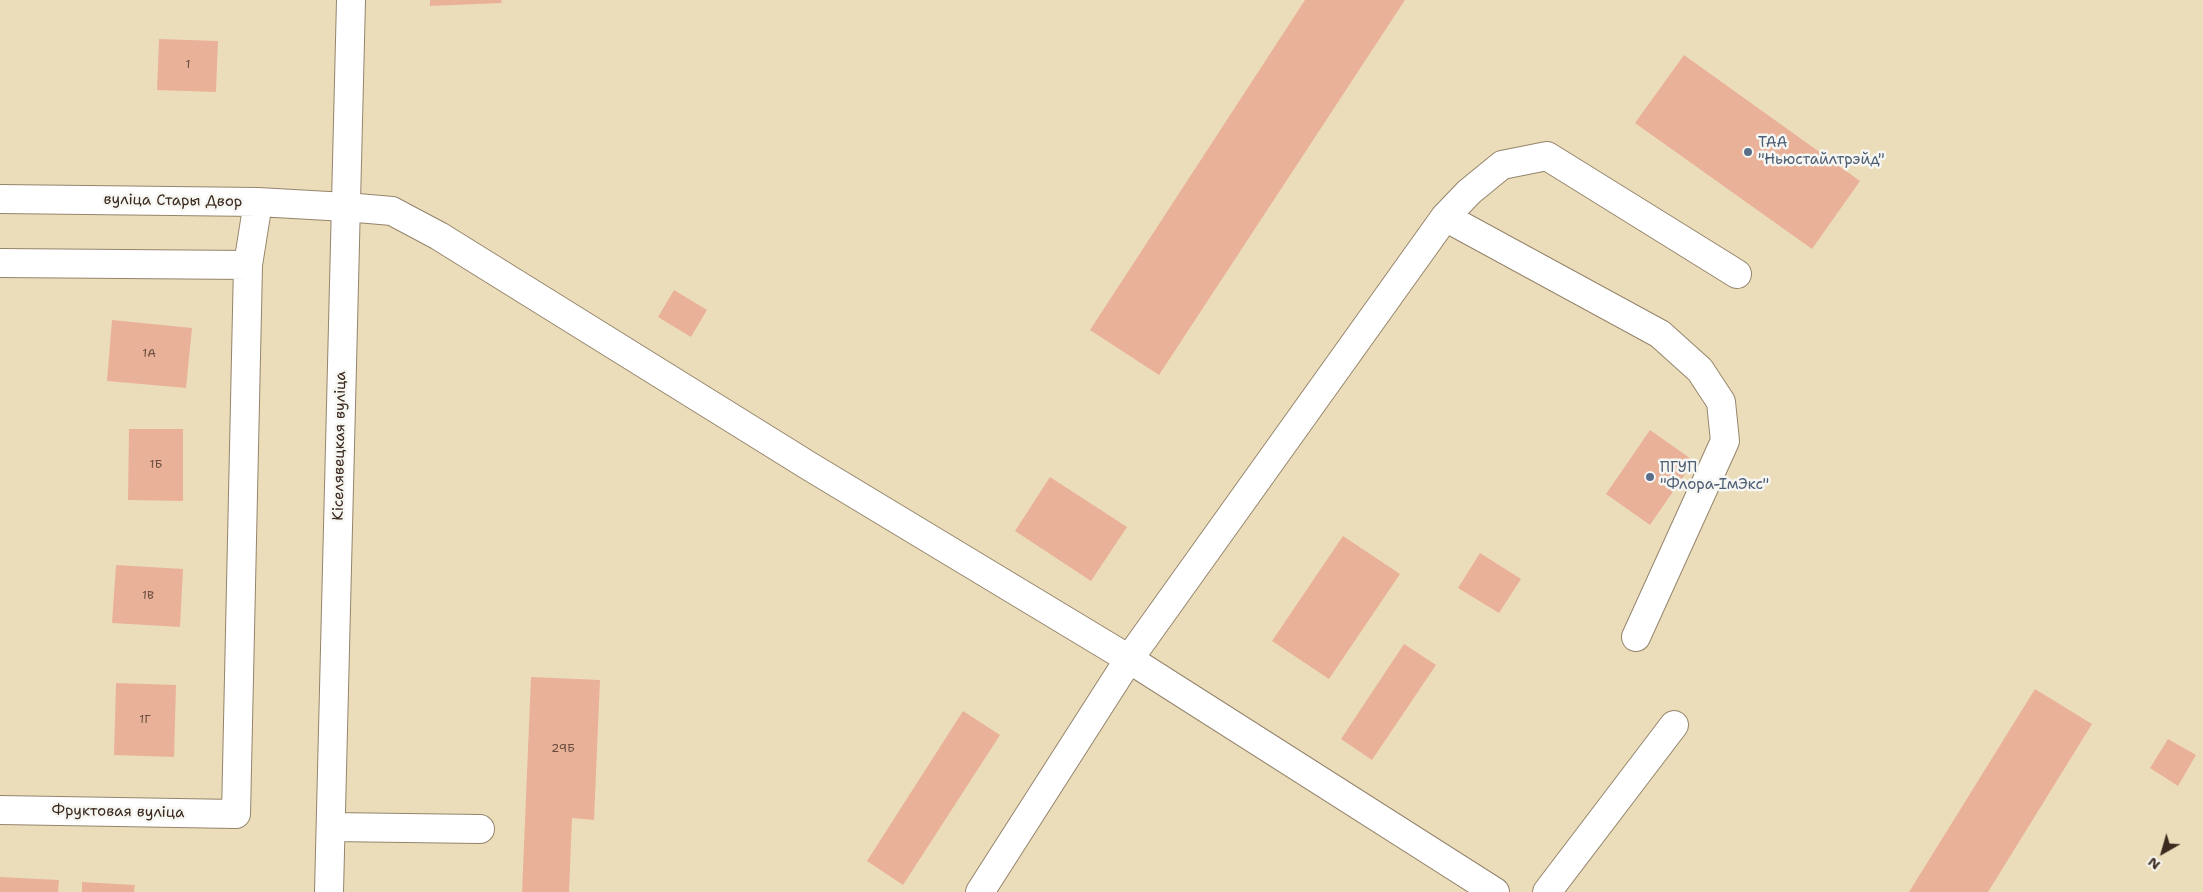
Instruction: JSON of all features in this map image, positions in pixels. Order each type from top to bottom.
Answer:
[{"type":"street","name":"Кіселявецкая вуліца","points":[[329,892],[351,0]]},
{"type":"street","points":[[980,892],[1129,659],[1445,217],[1469,192],[1502,165],[1547,156],[1737,274]]},
{"type":"street","name":"вуліца Стары Двор","points":[[0,199],[258,202],[392,211],[439,236],[809,466],[1129,659],[1495,892]]},
{"type":"street","points":[[0,262],[248,264],[258,202]]},
{"type":"street","points":[[1445,217],[1660,334],[1700,370],[1721,402],[1725,441],[1636,637]]},
{"type":"street","name":"Фруктовая вуліца","points":[[0,810],[236,814],[248,264]]},
{"type":"street","points":[[1547,892],[1674,725]]},
{"type":"street","points":[[331,827],[480,829]]},
{"type":"building","points":[[430,0],[501,0],[502,3],[430,6]]},
{"type":"building","points":[[1305,0],[1405,0],[1159,375],[1090,330]]},
{"type":"building","points":[[159,39],[218,41],[216,92],[157,90]]},
{"type":"building","name":"ТАА \"Ньюстайлтрэйд\"","points":[[1684,55],[1860,181],[1812,249],[1635,123]]},
{"type":"building","points":[[674,290],[707,310],[691,337],[658,317]]},
{"type":"building","points":[[112,320],[192,328],[186,388],[107,381]]},
{"type":"building","points":[[129,429],[183,429],[183,501],[128,500]]},
{"type":"building","name":"ПГУП \"Флора-ІмЭкс\"","points":[[1650,430],[1694,461],[1650,525],[1606,494]]},
{"type":"building","points":[[1050,477],[1127,527],[1091,581],[1015,531]]},
{"type":"building","points":[[1343,536],[1400,574],[1329,679],[1272,641]]},
{"type":"building","points":[[1480,553],[1521,579],[1499,613],[1458,588]]},
{"type":"building","points":[[116,565],[183,569],[180,627],[112,623]]},
{"type":"building","points":[[1404,644],[1436,665],[1372,760],[1341,739]]},
{"type":"building","points":[[531,677],[600,680],[594,820],[572,818],[569,892],[522,892]]},
{"type":"building","points":[[116,683],[176,685],[174,757],[114,755]]},
{"type":"building","points":[[2035,689],[2092,724],[1988,892],[1909,892]]},
{"type":"building","points":[[963,711],[1000,735],[903,885],[867,861]]},
{"type":"building","points":[[2168,739],[2196,755],[2178,786],[2150,768]]},
{"type":"building","points":[[0,877],[59,880],[58,892],[0,892]]},
{"type":"building","points":[[82,882],[135,885],[134,892],[82,892]]},
{"type":"place","name":"ТАА \"Ньюстайлтрэйд\"","points":[[1748,152]]},
{"type":"place","name":"ПГУП \"Флора-ІмЭкс\"","points":[[1650,477]]}]
